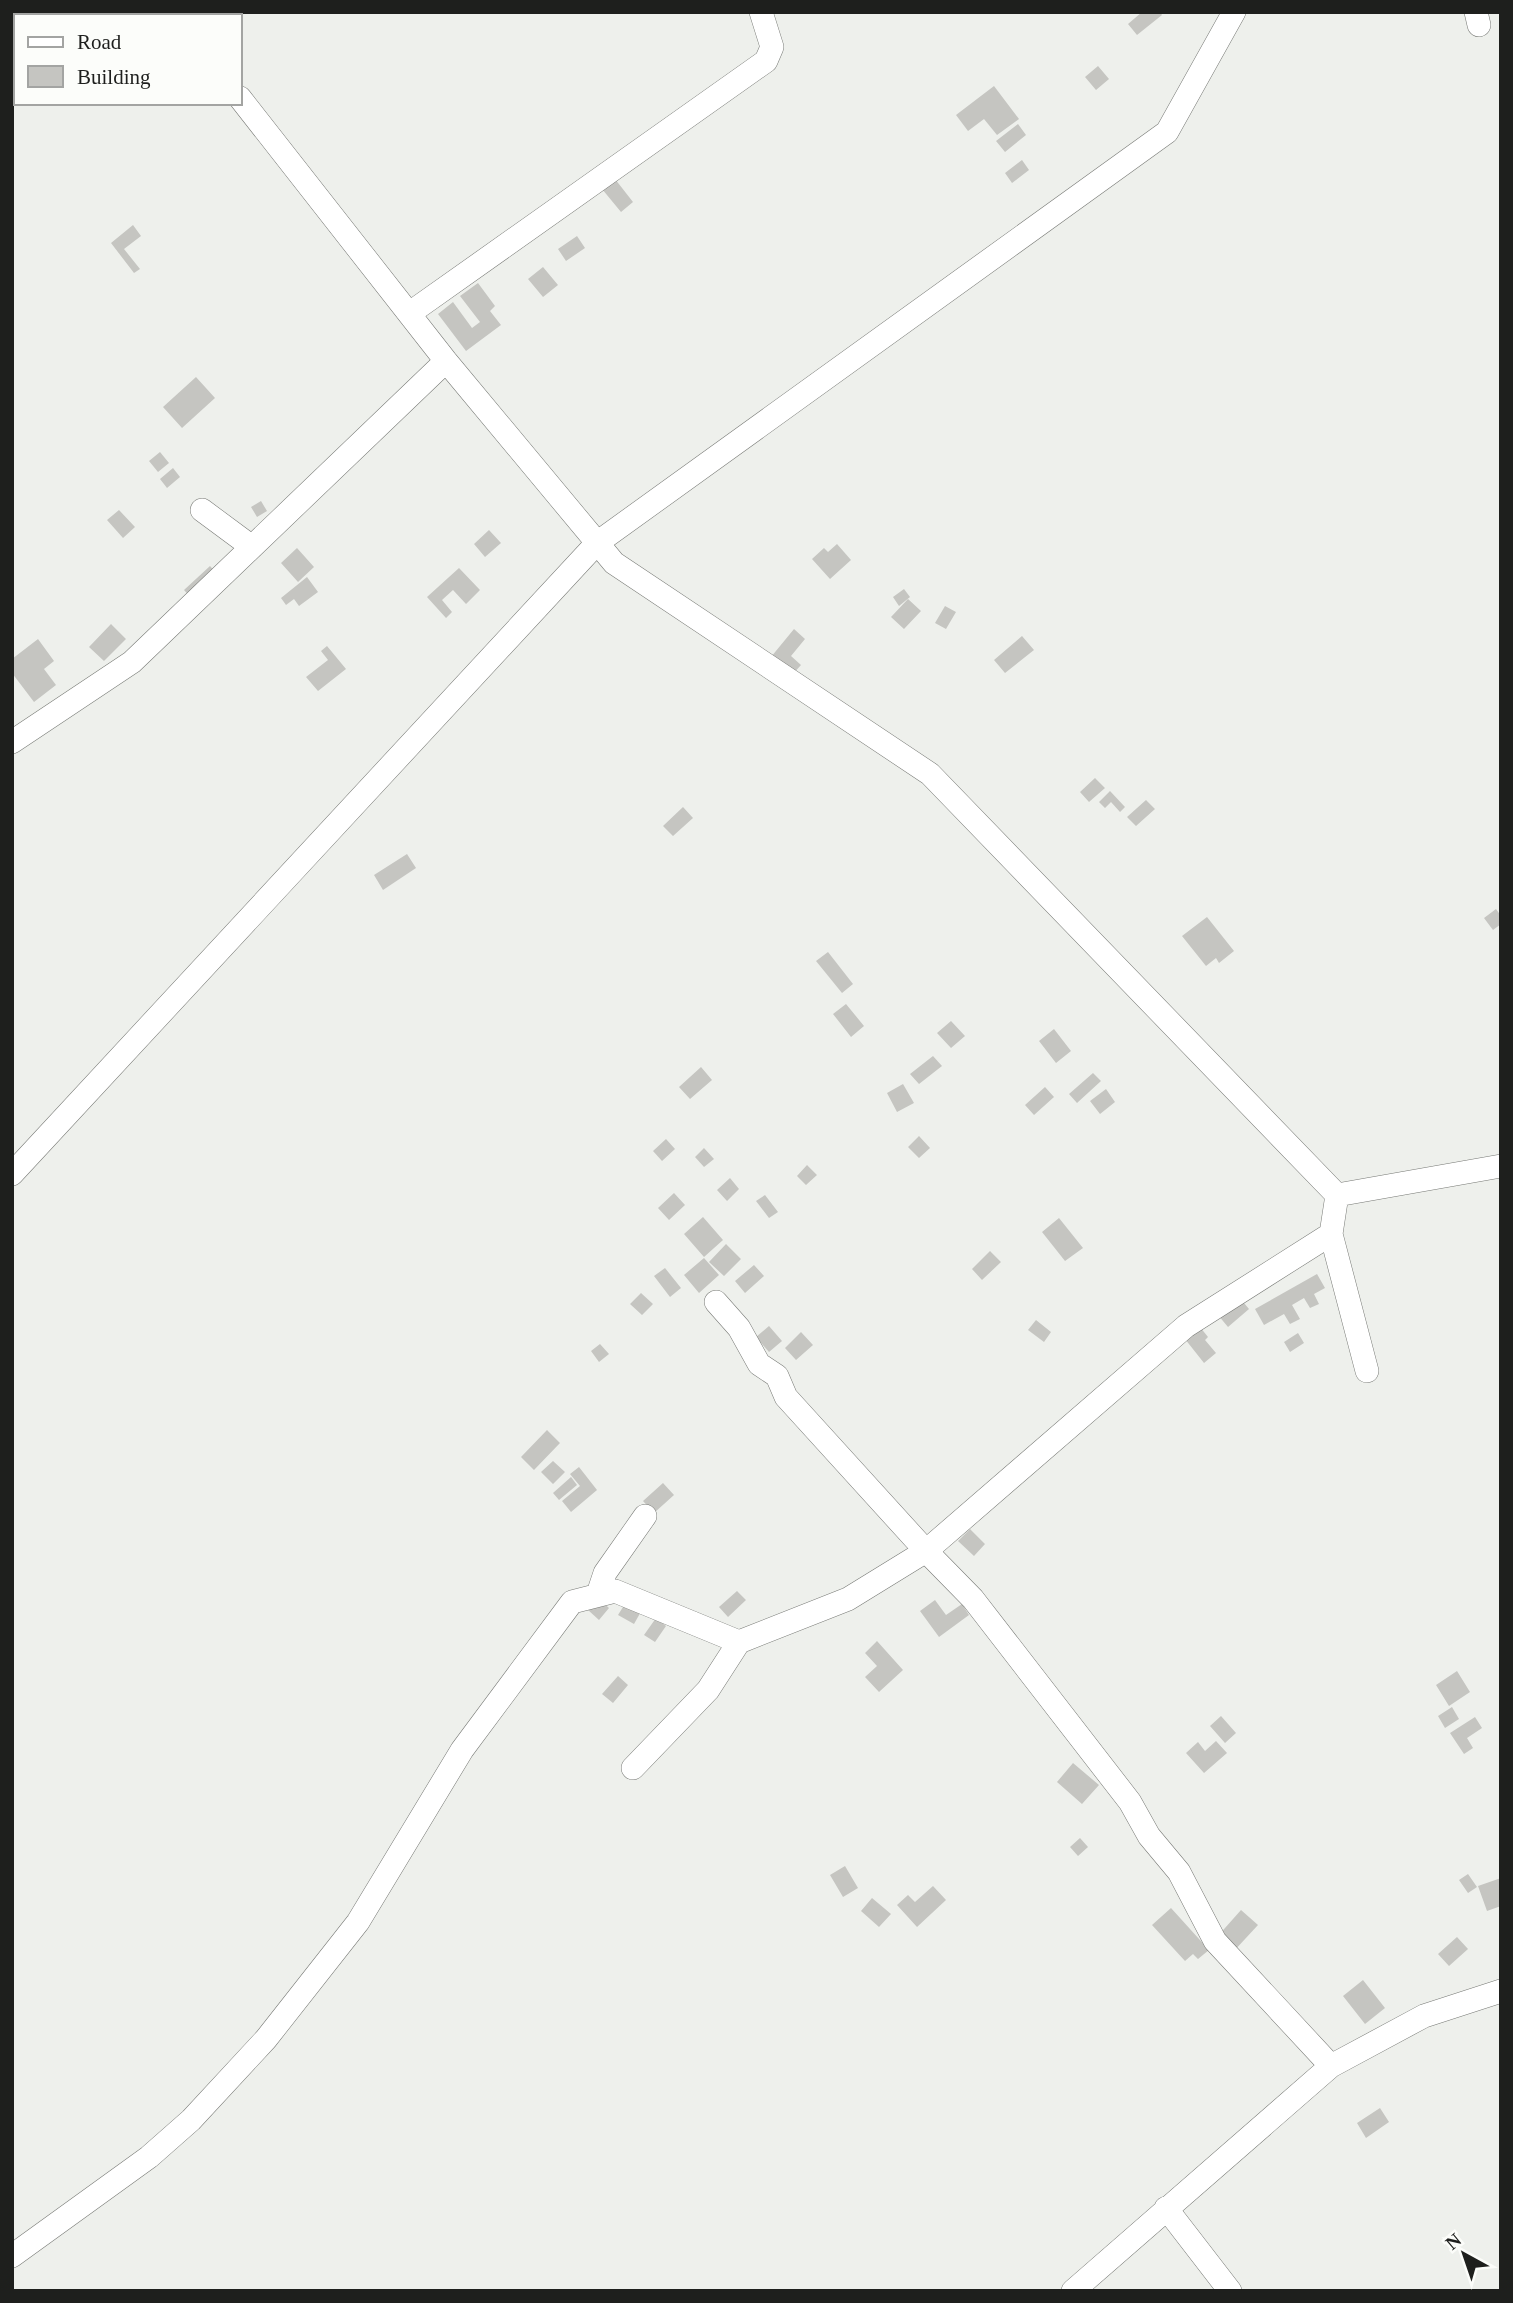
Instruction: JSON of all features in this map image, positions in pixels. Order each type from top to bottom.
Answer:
[{"type":"street","points":[[410,313],[766,61],[772,47],[761,12]]},
{"type":"street","points":[[12,1174],[597,543],[1167,132],[1234,12]]},
{"type":"street","points":[[242,101],[446,361],[614,563],[930,774],[1337,1195]]},
{"type":"street","points":[[12,742],[132,662],[446,361]]},
{"type":"street","points":[[202,510],[252,547]]},
{"type":"street","points":[[1337,1195],[1501,1166]]},
{"type":"street","points":[[1337,1195],[1331,1234],[1367,1371]]},
{"type":"street","points":[[633,1768],[708,1690],[739,1642],[848,1599],[926,1550],[1186,1326],[1331,1234]]},
{"type":"street","points":[[716,1301],[739,1328],[759,1364],[777,1376],[786,1397],[974,1599],[1130,1802],[1149,1836],[1180,1872],[1214,1941],[1331,2066]]},
{"type":"street","points":[[598,1594],[605,1573],[645,1516]]},
{"type":"street","points":[[12,2256],[149,2157],[191,2120],[266,2039],[358,1922],[462,1750],[572,1602],[615,1591],[739,1642]]},
{"type":"street","points":[[1073,2291],[1331,2066],[1424,2016],[1501,1991]]},
{"type":"street","points":[[1166,2208],[1230,2291]]},
{"type":"building","points":[[1142,12],[1160,12],[1162,15],[1137,35],[1128,24]]},
{"type":"building","points":[[1098,66],[1109,79],[1096,90],[1085,77]]},
{"type":"building","points":[[994,86],[1019,119],[997,135],[984,119],[968,131],[956,115]]},
{"type":"building","points":[[1018,124],[1026,135],[1005,152],[996,141]]},
{"type":"building","points":[[1022,160],[1029,170],[1012,183],[1005,173]]},
{"type":"building","points":[[615,179],[633,202],[621,212],[602,189]]},
{"type":"building","points":[[133,225],[141,236],[124,249],[140,269],[134,273],[111,243]]},
{"type":"building","points":[[577,236],[585,248],[566,261],[558,249]]},
{"type":"building","points":[[543,267],[558,285],[543,297],[528,279]]},
{"type":"building","points":[[478,283],[495,306],[490,311],[501,325],[466,351],[438,314],[453,302],[472,328],[480,322],[460,296]]},
{"type":"building","points":[[196,377],[215,398],[182,428],[163,407]]},
{"type":"building","points":[[160,452],[169,463],[158,472],[149,461]]},
{"type":"building","points":[[173,468],[180,477],[167,488],[160,479]]},
{"type":"building","points":[[261,501],[267,511],[257,517],[251,507]]},
{"type":"building","points":[[119,510],[135,527],[123,538],[107,520]]},
{"type":"building","points":[[489,530],[501,543],[485,557],[474,544]]},
{"type":"building","points":[[837,544],[851,560],[830,579],[812,559],[824,548],[828,552]]},
{"type":"building","points":[[297,548],[314,567],[298,582],[281,563]]},
{"type":"building","points":[[210,566],[219,576],[193,600],[184,590]]},
{"type":"building","points":[[459,568],[480,590],[466,604],[453,590],[442,600],[452,612],[446,618],[427,597]]},
{"type":"building","points":[[307,577],[318,592],[299,606],[294,599],[286,605],[281,598]]},
{"type":"building","points":[[904,589],[910,597],[899,606],[893,597]]},
{"type":"building","points":[[908,599],[921,611],[904,629],[891,617]]},
{"type":"building","points":[[945,606],[956,612],[946,629],[935,623]]},
{"type":"building","points":[[111,624],[126,639],[104,661],[89,647]]},
{"type":"building","points":[[794,629],[805,639],[791,656],[801,665],[792,675],[771,657]]},
{"type":"building","points":[[1022,636],[1034,650],[1005,673],[994,660]]},
{"type":"building","points":[[38,639],[54,661],[44,669],[56,685],[34,702],[12,673],[12,659]]},
{"type":"building","points":[[327,646],[346,669],[318,691],[306,677],[328,660],[321,651]]},
{"type":"building","points":[[1095,778],[1105,788],[1089,802],[1080,792]]},
{"type":"building","points":[[1110,791],[1125,807],[1120,812],[1111,802],[1105,808],[1099,802]]},
{"type":"building","points":[[1146,800],[1155,809],[1136,826],[1127,817]]},
{"type":"building","points":[[683,807],[693,818],[673,836],[663,826]]},
{"type":"building","points":[[407,854],[416,868],[383,890],[374,875]]},
{"type":"building","points":[[1496,909],[1501,916],[1501,924],[1493,930],[1484,918]]},
{"type":"building","points":[[1207,917],[1234,951],[1219,963],[1216,958],[1206,966],[1182,936]]},
{"type":"building","points":[[828,952],[853,984],[842,993],[816,961]]},
{"type":"building","points":[[846,1004],[864,1026],[851,1037],[833,1014]]},
{"type":"building","points":[[951,1021],[965,1036],[951,1048],[937,1033]]},
{"type":"building","points":[[1054,1029],[1071,1051],[1056,1063],[1039,1041]]},
{"type":"building","points":[[933,1056],[942,1066],[919,1084],[910,1074]]},
{"type":"building","points":[[701,1067],[712,1080],[690,1099],[679,1087]]},
{"type":"building","points":[[1093,1073],[1101,1081],[1077,1103],[1069,1094]]},
{"type":"building","points":[[903,1084],[914,1103],[897,1112],[887,1093]]},
{"type":"building","points":[[1045,1087],[1054,1097],[1034,1115],[1025,1105]]},
{"type":"building","points":[[1106,1089],[1115,1102],[1100,1114],[1090,1101]]},
{"type":"building","points":[[919,1136],[930,1148],[919,1158],[908,1147]]},
{"type":"building","points":[[666,1139],[675,1149],[662,1161],[653,1151]]},
{"type":"building","points":[[704,1148],[714,1159],[704,1167],[695,1157]]},
{"type":"building","points":[[807,1165],[817,1175],[806,1185],[797,1176]]},
{"type":"building","points":[[730,1178],[739,1189],[727,1201],[717,1190]]},
{"type":"building","points":[[674,1193],[685,1205],[669,1220],[658,1208]]},
{"type":"building","points":[[765,1195],[778,1212],[769,1218],[756,1201]]},
{"type":"building","points":[[703,1217],[723,1240],[704,1257],[684,1234]]},
{"type":"building","points":[[1059,1218],[1083,1248],[1065,1261],[1042,1232]]},
{"type":"building","points":[[726,1244],[741,1259],[724,1276],[709,1262]]},
{"type":"building","points":[[990,1251],[1001,1262],[982,1280],[972,1269]]},
{"type":"building","points":[[704,1258],[719,1275],[699,1293],[684,1275]]},
{"type":"building","points":[[754,1265],[764,1276],[745,1293],[735,1281]]},
{"type":"building","points":[[665,1268],[681,1288],[670,1297],[654,1276]]},
{"type":"building","points":[[1317,1274],[1325,1288],[1314,1294],[1319,1304],[1310,1308],[1304,1298],[1292,1305],[1300,1319],[1290,1324],[1284,1314],[1264,1325],[1255,1309]]},
{"type":"building","points":[[641,1293],[653,1304],[642,1315],[630,1304]]},
{"type":"building","points":[[1239,1297],[1249,1309],[1228,1327],[1218,1315]]},
{"type":"building","points":[[1036,1320],[1051,1332],[1044,1342],[1028,1330]]},
{"type":"building","points":[[769,1326],[782,1341],[769,1352],[756,1337]]},
{"type":"building","points":[[1200,1327],[1208,1337],[1205,1340],[1216,1353],[1204,1363],[1185,1339]]},
{"type":"building","points":[[801,1332],[813,1345],[796,1360],[785,1348]]},
{"type":"building","points":[[1298,1333],[1304,1343],[1290,1352],[1284,1342]]},
{"type":"building","points":[[600,1344],[609,1354],[599,1362],[591,1351]]},
{"type":"building","points":[[547,1430],[560,1443],[534,1470],[521,1457]]},
{"type":"building","points":[[553,1461],[565,1472],[553,1484],[541,1472]]},
{"type":"building","points":[[579,1467],[597,1490],[571,1512],[562,1501],[580,1486],[570,1474]]},
{"type":"building","points":[[571,1477],[577,1485],[559,1500],[553,1493]]},
{"type":"building","points":[[663,1483],[674,1495],[654,1513],[643,1501]]},
{"type":"building","points":[[970,1529],[985,1544],[974,1556],[958,1541]]},
{"type":"building","points":[[737,1591],[746,1600],[728,1617],[719,1607]]},
{"type":"building","points":[[598,1598],[609,1608],[599,1620],[588,1610]]},
{"type":"building","points":[[628,1599],[643,1608],[634,1624],[618,1615]]},
{"type":"building","points":[[935,1600],[946,1615],[962,1604],[969,1615],[939,1637],[920,1611]]},
{"type":"building","points":[[656,1618],[666,1626],[655,1642],[644,1635]]},
{"type":"building","points":[[877,1641],[903,1670],[879,1692],[865,1677],[877,1666],[865,1653]]},
{"type":"building","points":[[1457,1671],[1470,1692],[1449,1706],[1436,1685]]},
{"type":"building","points":[[618,1676],[628,1685],[613,1703],[602,1694]]},
{"type":"building","points":[[1452,1707],[1459,1719],[1445,1728],[1438,1716]]},
{"type":"building","points":[[1221,1716],[1236,1733],[1225,1743],[1210,1726]]},
{"type":"building","points":[[1475,1717],[1482,1728],[1467,1738],[1473,1748],[1464,1754],[1450,1733]]},
{"type":"building","points":[[1216,1741],[1227,1753],[1204,1773],[1186,1753],[1198,1742],[1205,1751]]},
{"type":"building","points":[[1073,1763],[1099,1785],[1082,1804],[1057,1782]]},
{"type":"building","points":[[1080,1838],[1088,1847],[1078,1856],[1070,1847]]},
{"type":"building","points":[[845,1866],[858,1888],[843,1897],[830,1875]]},
{"type":"building","points":[[1468,1874],[1477,1887],[1468,1893],[1459,1880]]},
{"type":"building","points":[[1501,1878],[1501,1906],[1487,1911],[1478,1886]]},
{"type":"building","points":[[933,1886],[946,1900],[917,1927],[897,1905],[908,1895],[915,1902]]},
{"type":"building","points":[[872,1898],[891,1914],[879,1927],[861,1911]]},
{"type":"building","points":[[1171,1908],[1209,1950],[1198,1959],[1193,1954],[1185,1961],[1152,1925]]},
{"type":"building","points":[[1241,1910],[1258,1925],[1233,1952],[1217,1937]]},
{"type":"building","points":[[1457,1937],[1468,1949],[1449,1966],[1438,1954]]},
{"type":"building","points":[[1363,1980],[1385,2008],[1365,2024],[1343,1996]]},
{"type":"building","points":[[1380,2108],[1389,2122],[1366,2138],[1357,2123]]}]
